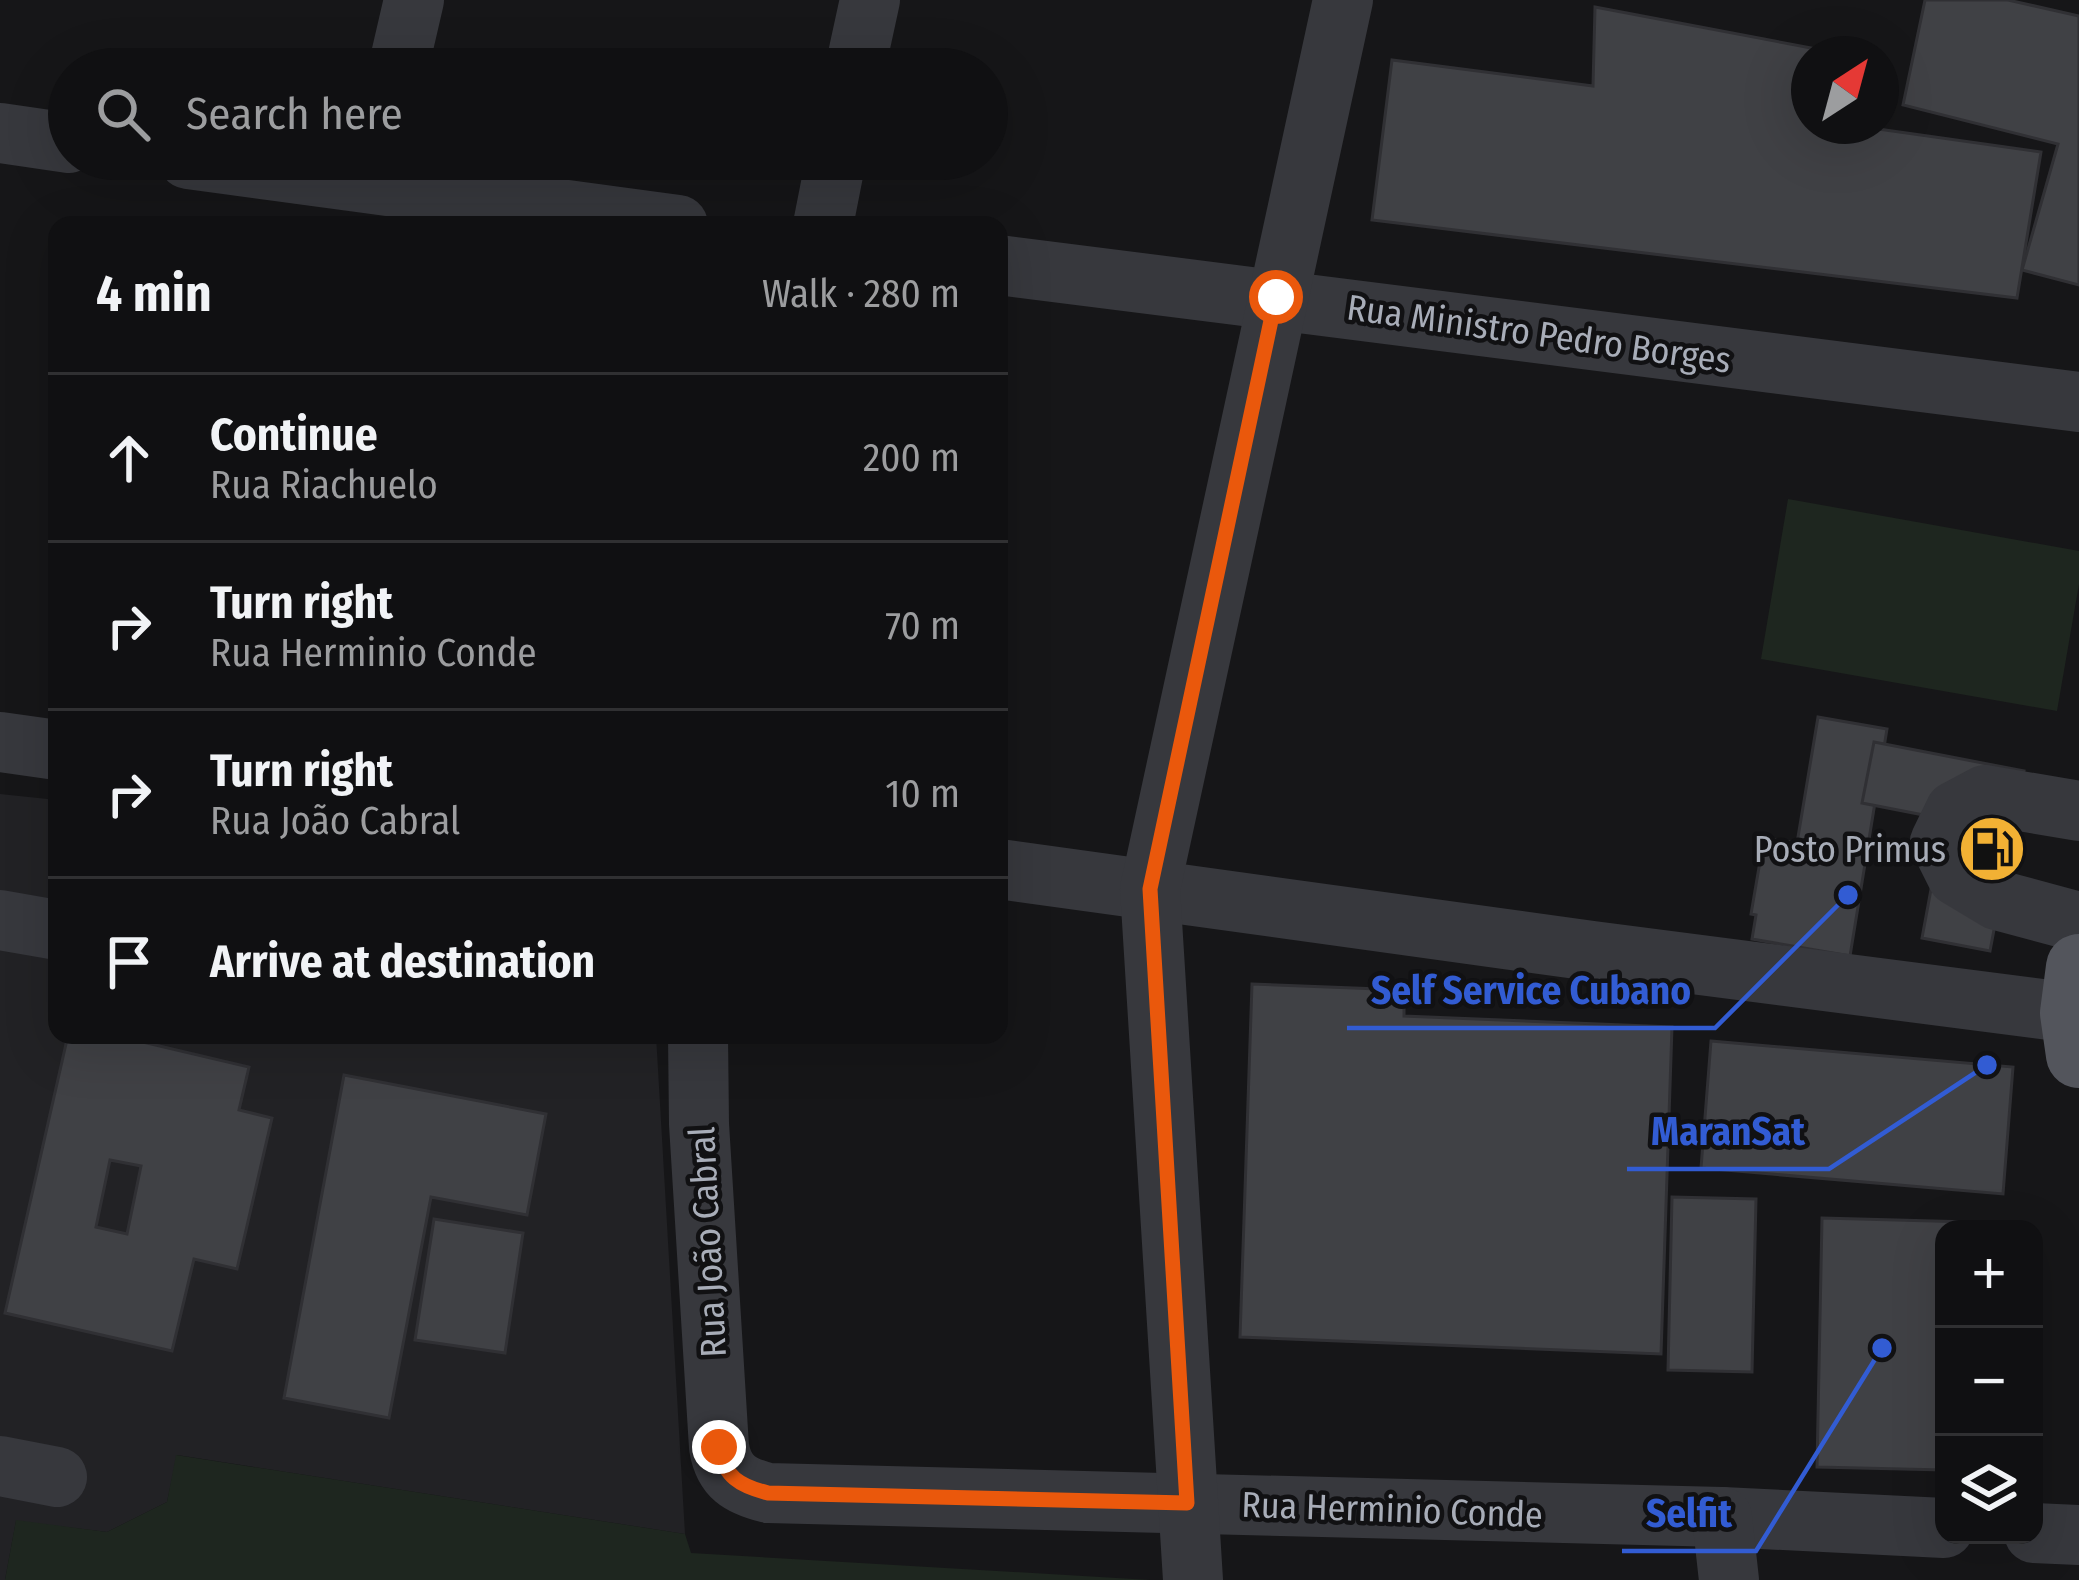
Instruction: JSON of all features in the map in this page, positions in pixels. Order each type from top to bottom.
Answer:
[{"type":"street","points":[[403,48],[414,0]]},
{"type":"street","points":[[860,48],[870,0]]},
{"type":"street","points":[[1193,1580],[1150,889],[1343,0]]},
{"type":"street","points":[[0,133],[48,139]]},
{"type":"street","points":[[313,180],[599,216]]},
{"type":"street","points":[[825,216],[832,180]]},
{"type":"street","name":"Rua Ministro Pedro Borges","points":[[1008,266],[2079,402]]},
{"type":"street","points":[[0,742],[48,749]]},
{"type":"street","points":[[2079,811],[1985,795],[1955,811],[1940,842],[1957,876],[1997,899],[2079,922]]},
{"type":"street","points":[[1008,869],[1592,952],[2077,1011]]},
{"type":"street","points":[[0,920],[48,929]]},
{"type":"street","name":"Rua João Cabral","points":[[698,1044],[699,1124],[722,1463],[734,1480],[768,1493]]},
{"type":"street","name":"Rua Herminio Conde","points":[[768,1493],[1722,1517],[1935,1528]]},
{"type":"street","points":[[1722,1517],[1729,1580]]},
{"type":"street","points":[[2043,1533],[2079,1535]]},
{"type":"shaded area","points":[[1788,499],[2079,551],[2079,584],[2057,711],[1761,659]]},
{"type":"shaded area","points":[[0,794],[48,799],[48,1044],[657,1044],[685,1534],[177,1455],[167,1502],[107,1532],[16,1521],[5,1580],[0,1580]]},
{"type":"shaded area","points":[[176,1455],[685,1534],[691,1553],[1150,1580],[5,1580],[16,1520],[107,1532],[167,1502]]},
{"type":"building","points":[[1925,0],[2008,0],[2079,16],[2079,285],[2022,270],[2058,144],[1903,105]]},
{"type":"building","points":[[1595,7],[1791,44],[1791,144],[1899,144],[1899,132],[2041,152],[2017,298],[1372,220],[1392,60],[1593,86]]},
{"type":"building","points":[[1818,717],[1887,729],[1850,956],[1752,939],[1756,915],[1751,914],[1764,838],[1797,843]]},
{"type":"building","points":[[1874,742],[2024,771],[1990,951],[1922,938],[1944,819],[1862,803]]},
{"type":"building","points":[[1252,984],[1404,990],[1404,1016],[1672,1027],[1661,1354],[1240,1337]]},
{"type":"building","points":[[1711,1041],[2013,1067],[2003,1194],[1701,1168]]},
{"type":"building","points":[[66,1044],[151,1044],[249,1067],[239,1110],[272,1118],[237,1269],[194,1259],[172,1351],[5,1313]],"holes":[[[110,1160],[141,1166],[127,1234],[96,1227]]]},
{"type":"building","points":[[344,1075],[546,1114],[527,1215],[431,1197],[389,1418],[284,1398]]},
{"type":"building","points":[[1672,1197],[1756,1199],[1752,1372],[1668,1370]]},
{"type":"building","points":[[1822,1218],[1935,1221],[1935,1470],[1817,1467]]},
{"type":"building","points":[[434,1219],[523,1233],[505,1353],[415,1340]]},
{"type":"place","name":"Posto Primus","points":[[1992,849]]},
{"type":"place","name":"Self Service Cubano","points":[[1848,895]]},
{"type":"place","name":"MaranSat","points":[[1987,1065]]},
{"type":"place","name":"Selfit","points":[[1882,1348]]},
{"type":"route","points":[[719,1447],[722,1463],[734,1480],[768,1493],[1187,1503],[1150,889],[1276,297]]}]
